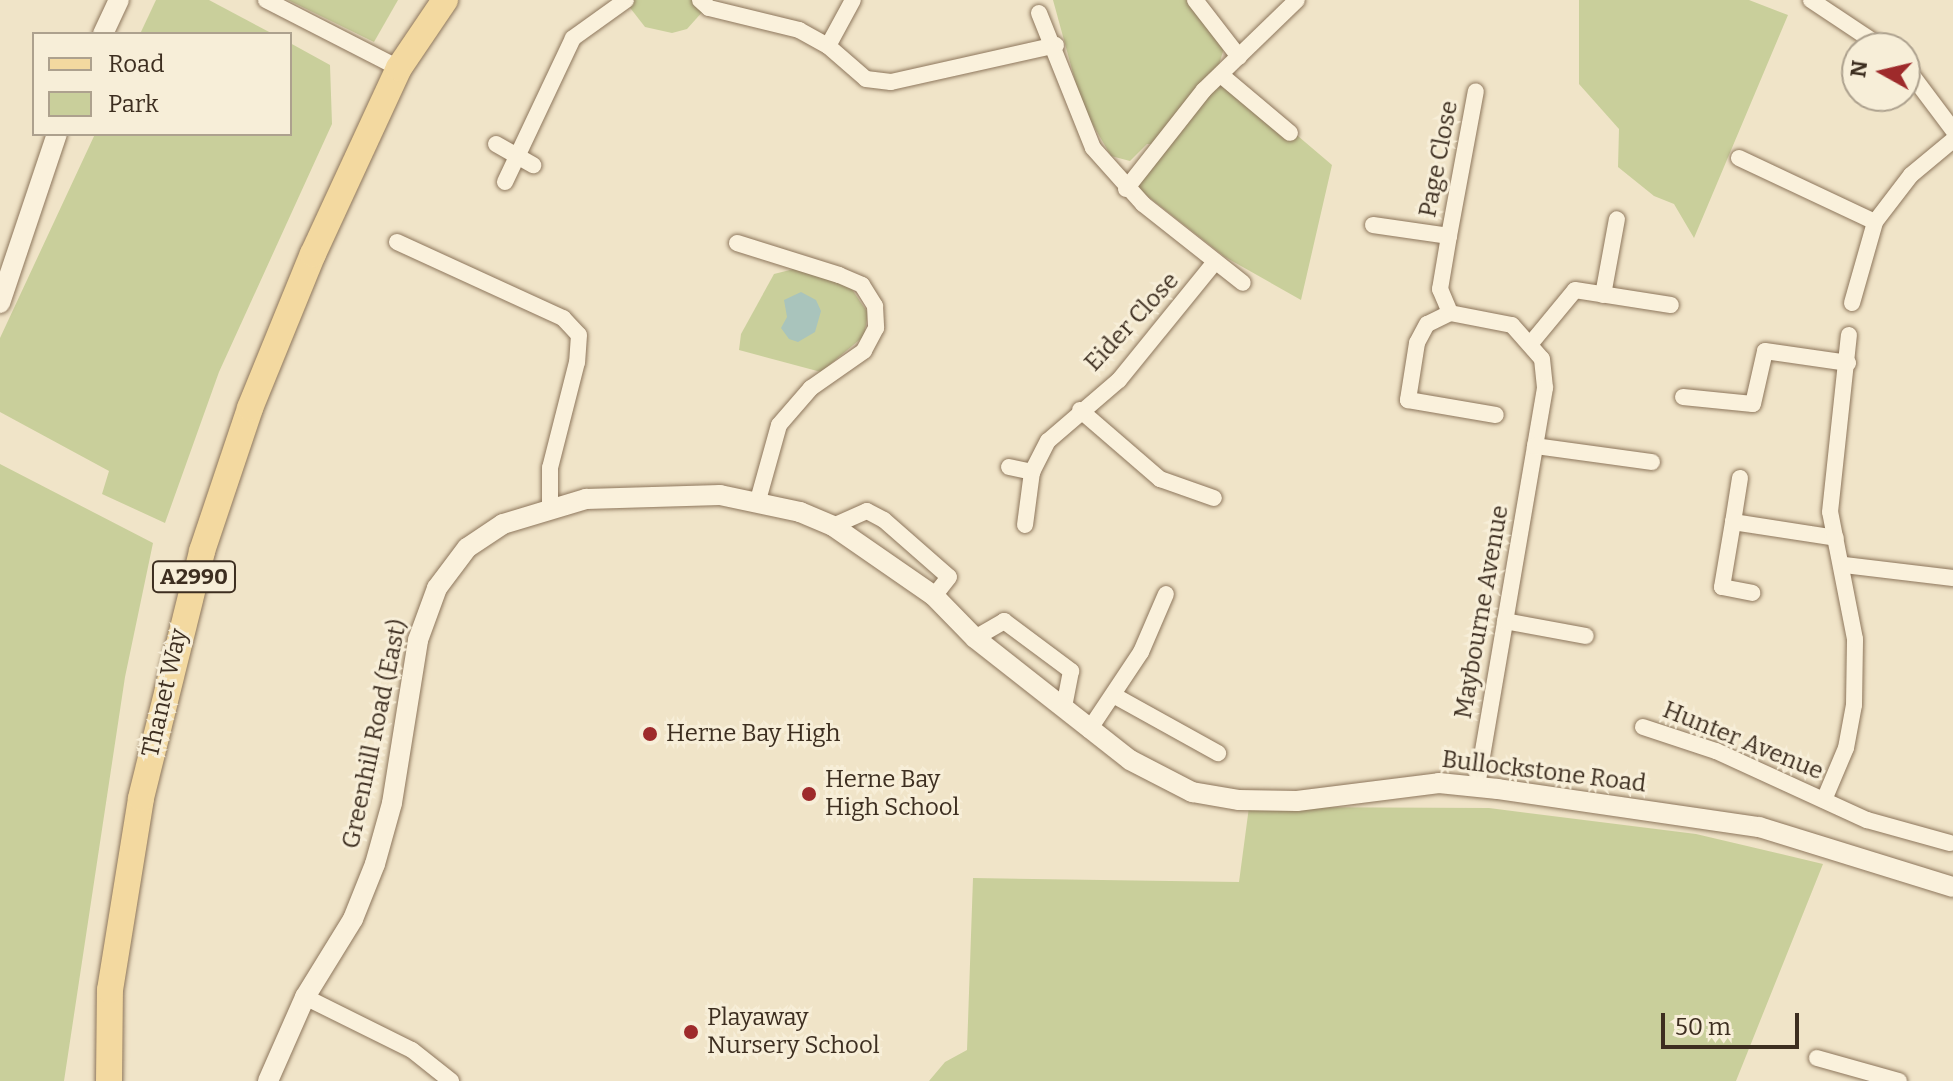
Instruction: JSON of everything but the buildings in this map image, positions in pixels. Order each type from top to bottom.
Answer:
[{"type":"main road","name":"Thanet Way","points":[[91,1081],[108,1018],[141,798],[174,649],[202,551],[278,335],[399,68],[447,0]]},
{"type":"main road","name":"Thanet Way","points":[[358,159],[413,77],[447,0]]},
{"type":"main road","name":"Thanet Way","points":[[108,1018],[112,1048],[109,1081]]},
{"type":"street","points":[[104,32],[119,0]]},
{"type":"street","points":[[266,0],[399,68]]},
{"type":"street","points":[[505,182],[573,38],[626,0]]},
{"type":"street","points":[[700,0],[709,8],[799,30],[828,46],[866,79],[891,82],[1056,45]]},
{"type":"street","points":[[828,46],[853,0]]},
{"type":"street","points":[[1195,0],[1239,57]]},
{"type":"street","points":[[1126,189],[1221,75],[1297,0]]},
{"type":"street","points":[[1811,0],[1859,32]]},
{"type":"street","points":[[1039,13],[1056,45],[1075,113],[1093,148],[1126,189],[1214,263],[1243,283]]},
{"type":"street","points":[[1221,75],[1290,133]]},
{"type":"street","points":[[1921,87],[1953,130]]},
{"type":"street","name":"Page Close","points":[[1449,236],[1476,91]]},
{"type":"street","points":[[0,303],[56,136]]},
{"type":"street","points":[[1852,303],[1875,222],[1911,175],[1953,140]]},
{"type":"street","points":[[496,144],[533,165]]},
{"type":"street","points":[[1739,158],[1875,222]]},
{"type":"street","points":[[1603,295],[1617,219]]},
{"type":"street","points":[[1373,225],[1449,236],[1440,289],[1450,313]]},
{"type":"street","points":[[397,242],[563,318],[579,335],[577,362],[550,468],[550,506]]},
{"type":"street","points":[[737,243],[862,285],[875,306],[876,328],[864,351],[811,388],[779,425],[758,500]]},
{"type":"street","name":"Eider Close","points":[[1025,525],[1032,472],[1048,441],[1148,348],[1214,263]]},
{"type":"street","points":[[1496,415],[1408,400],[1417,343],[1427,324],[1450,313],[1512,325],[1532,342],[1575,290],[1671,305]]},
{"type":"street","name":"Hunter Avenue","points":[[1824,800],[1846,748],[1854,705],[1855,639],[1844,565],[1830,512],[1849,335]]},
{"type":"street","name":"Maybourne Avenue","points":[[1477,786],[1545,388],[1542,359],[1532,342]]},
{"type":"street","points":[[1683,397],[1753,404],[1765,351],[1848,363]]},
{"type":"street","points":[[1080,410],[1160,479],[1214,498]]},
{"type":"street","points":[[1535,446],[1652,462]]},
{"type":"street","points":[[1009,467],[1032,472]]},
{"type":"street","points":[[1740,478],[1722,587],[1752,593]]},
{"type":"street","name":"Bullockstone Road","points":[[448,570],[480,537],[550,506],[682,494],[758,500],[833,526],[934,596],[975,638],[1089,730],[1163,780],[1192,792],[1239,800],[1297,801],[1439,783],[1477,786],[1759,827],[1953,887]]},
{"type":"street","points":[[833,526],[867,511],[884,520],[949,577],[934,596]]},
{"type":"street","points":[[1733,522],[1836,538]]},
{"type":"street","points":[[1844,565],[1953,578]]},
{"type":"street","name":"Greenhill Road (East)","points":[[268,1081],[305,997],[353,919],[375,864],[392,803],[418,640],[448,570]]},
{"type":"street","points":[[1089,730],[1115,696],[1166,594]]},
{"type":"street","points":[[975,638],[1004,621],[1071,671],[1064,708]]},
{"type":"street","points":[[1505,621],[1586,636]]},
{"type":"street","points":[[1115,696],[1218,753]]},
{"type":"street","name":"Hunter Avenue","points":[[1643,727],[1716,751],[1867,820],[1950,843]]},
{"type":"street","points":[[305,997],[412,1050],[451,1081]]},
{"type":"street","points":[[1817,1058],[1899,1081]]},
{"type":"green space","points":[[156,0],[209,0],[269,32],[141,32]]},
{"type":"green space","points":[[288,0],[398,0],[374,42]]},
{"type":"green space","points":[[624,0],[713,0],[687,29],[672,33],[645,27]]},
{"type":"green space","points":[[1053,0],[1186,0],[1224,48],[1218,68],[1332,165],[1301,300],[1225,257],[1141,191],[1138,183],[1155,144],[1147,144],[1130,161],[1111,156],[1082,106]]},
{"type":"green space","points":[[1579,0],[1749,0],[1788,15],[1694,238],[1674,204],[1654,196],[1618,167],[1619,129],[1579,84]]},
{"type":"green space","points":[[292,44],[330,65],[332,124],[219,372],[165,523],[102,494],[109,471],[0,412],[0,338],[94,136],[292,136]]},
{"type":"green space","points":[[798,268],[851,288],[868,313],[864,336],[821,372],[739,350],[741,334],[774,274]]},
{"type":"green space","points":[[0,464],[153,543],[125,677],[64,1081],[0,1081]]},
{"type":"green space","points":[[1249,807],[1489,808],[1696,834],[1823,864],[1736,1081],[929,1081],[945,1062],[967,1050],[973,878],[1239,882]]},
{"type":"water","points":[[801,292],[816,300],[821,311],[815,332],[798,342],[789,339],[781,328],[787,317],[784,300]]},
{"type":"place","name":"Herne Bay High","points":[[650,734]]},
{"type":"place","name":"Herne Bay High School","points":[[809,794]]},
{"type":"place","name":"Playaway Nursery School","points":[[691,1032]]}]
